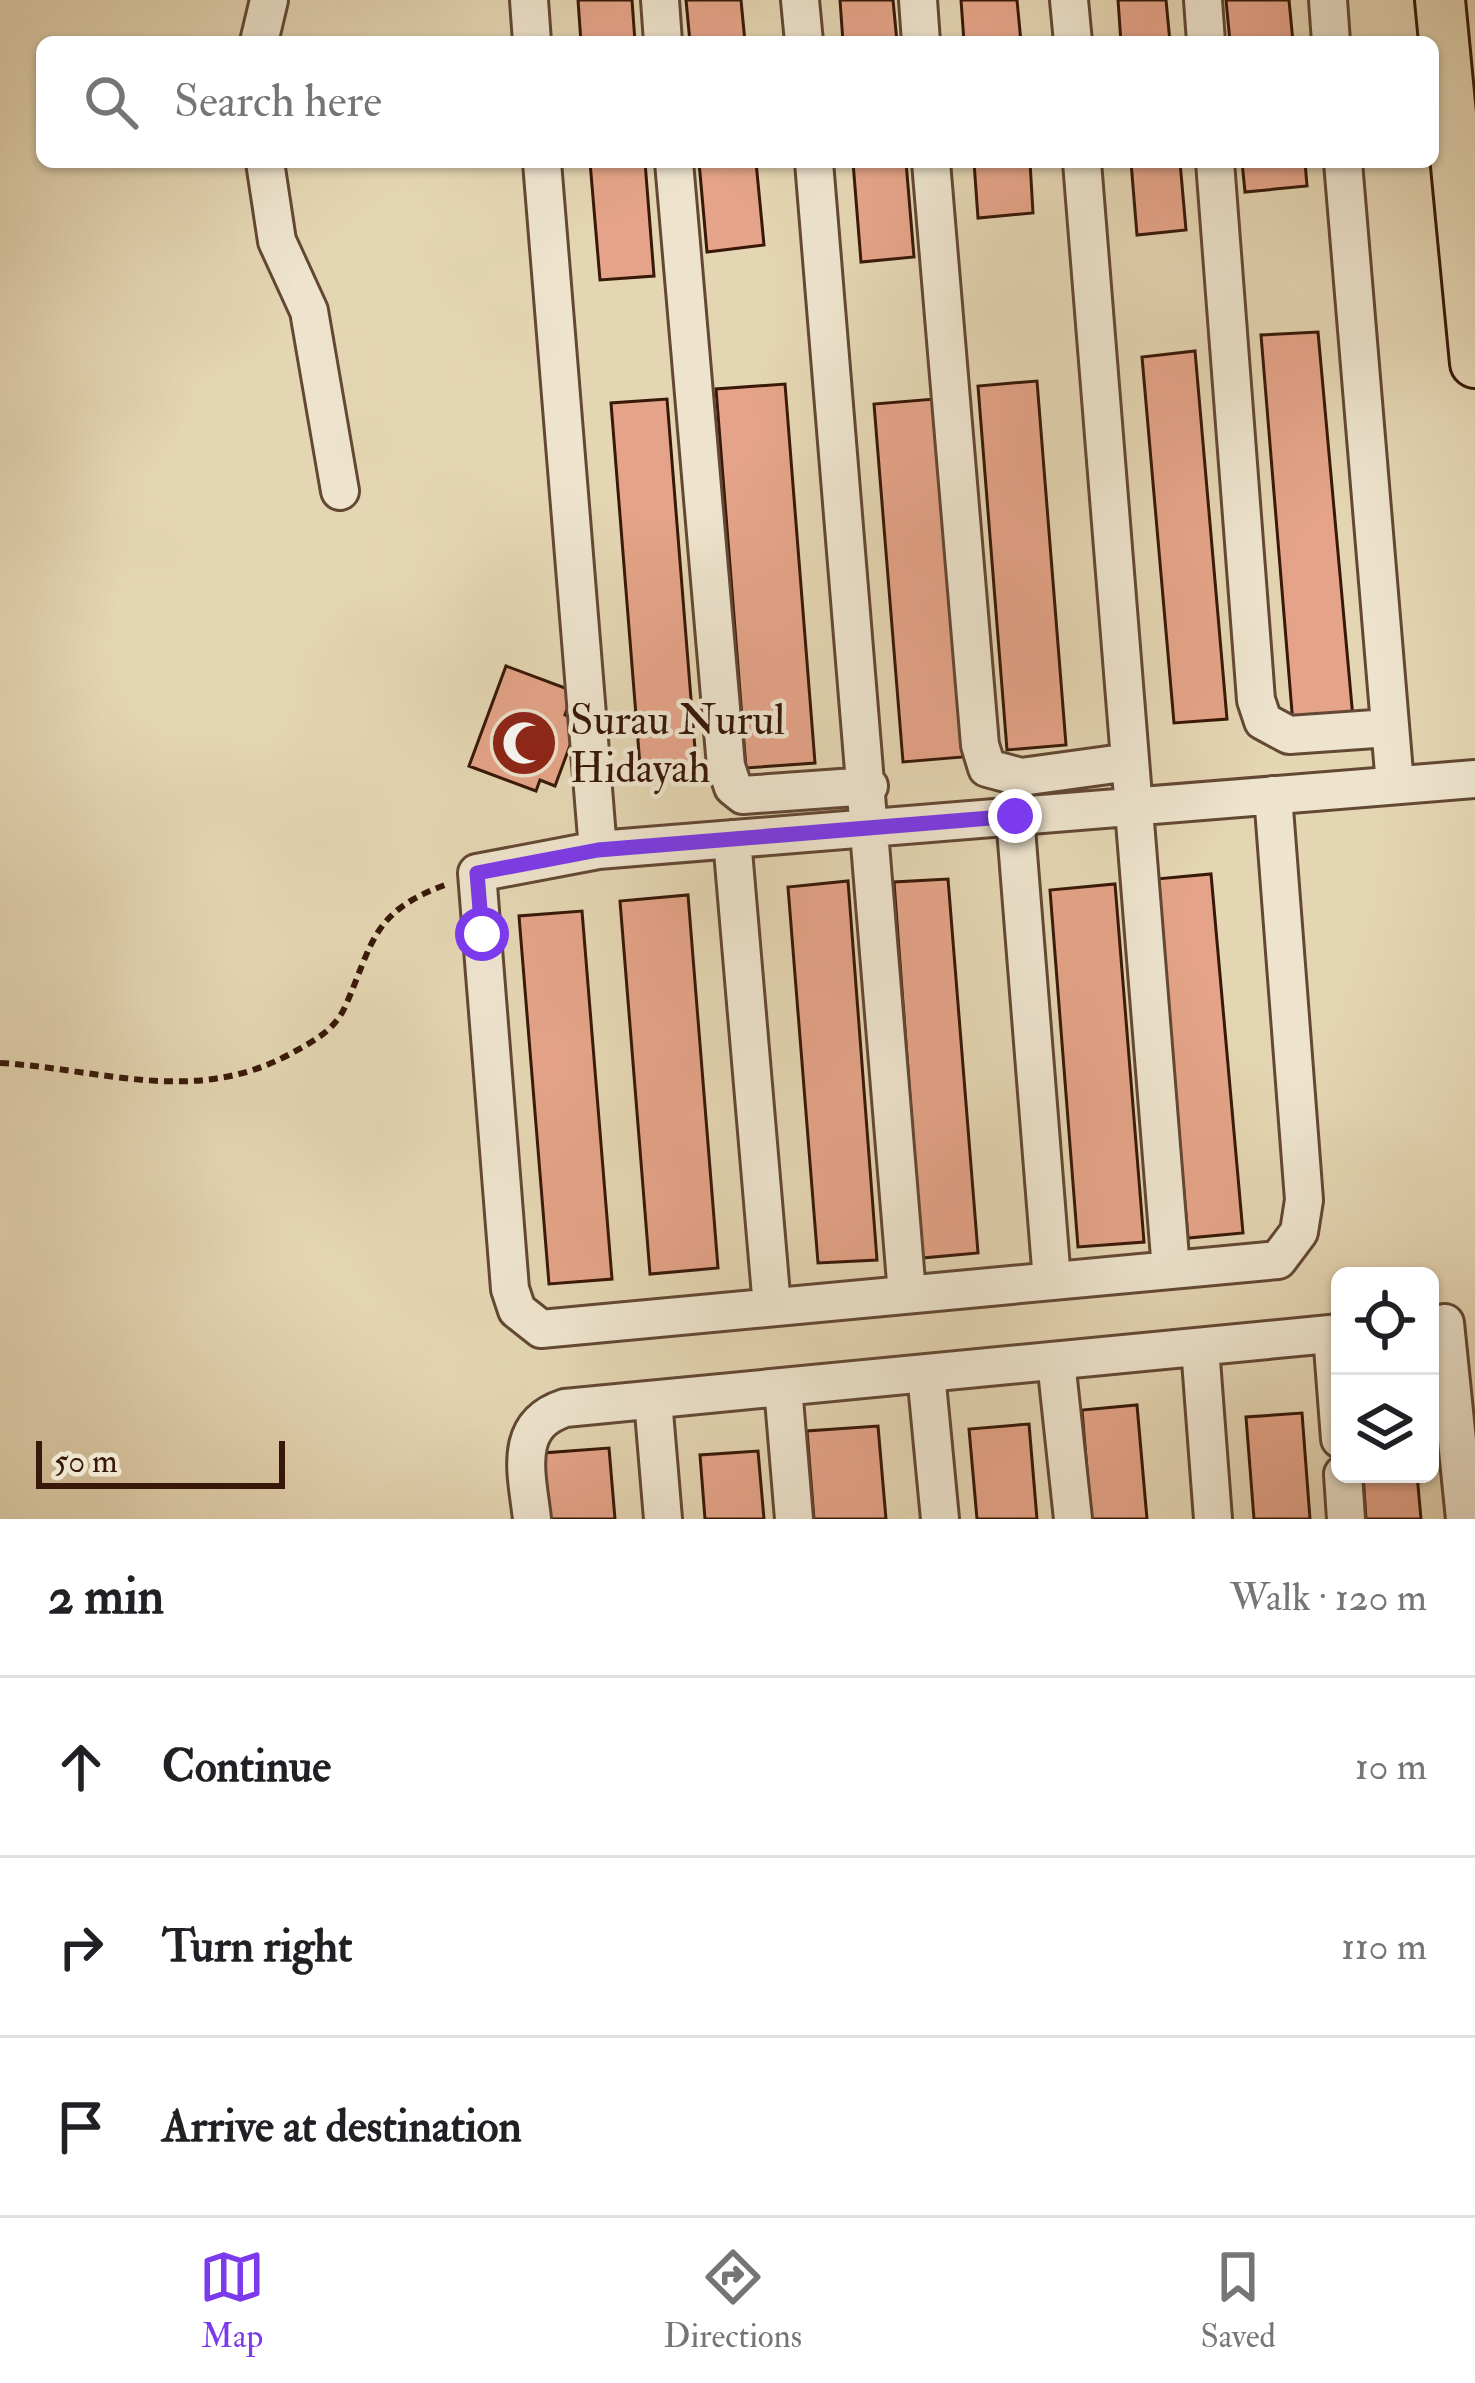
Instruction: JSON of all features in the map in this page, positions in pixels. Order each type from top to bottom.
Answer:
[{"type":"main road","points":[[1440,0],[1475,363]]},
{"type":"street","points":[[260,36],[269,0]]},
{"type":"street","points":[[529,0],[532,36]]},
{"type":"street","points":[[660,0],[663,36]]},
{"type":"street","points":[[800,0],[803,36]]},
{"type":"street","points":[[918,0],[921,36]]},
{"type":"street","points":[[1070,0],[1073,36]]},
{"type":"street","points":[[1203,0],[1206,36]]},
{"type":"street","points":[[1328,0],[1331,36]]},
{"type":"street","points":[[266,168],[277,242],[309,311],[340,491]]},
{"type":"street","points":[[542,168],[598,850]]},
{"type":"street","points":[[675,168],[726,766],[733,787],[743,795],[869,786]]},
{"type":"street","points":[[815,168],[873,828],[908,1294]]},
{"type":"street","points":[[932,168],[980,745],[987,768],[1021,777],[1130,762]]},
{"type":"street","points":[[1082,168],[1171,1270]]},
{"type":"street","points":[[1216,168],[1256,700],[1263,721],[1289,735],[1389,728]]},
{"type":"street","points":[[1343,168],[1395,785]]},
{"type":"street","points":[[1273,796],[1304,1200],[1299,1232],[1278,1260],[541,1329],[517,1310],[510,1289],[477,873],[598,850],[1475,779]]},
{"type":"street","points":[[1015,816],[1052,1281]]},
{"type":"street","points":[[732,839],[772,1307]]},
{"type":"street","points":[[1450,1323],[1465,1519]]},
{"type":"street","points":[[532,1519],[526,1443],[543,1415],[653,1400],[1331,1334]]},
{"type":"street","points":[[1200,1347],[1213,1519]]},
{"type":"street","points":[[1056,1361],[1073,1519]]},
{"type":"street","points":[[926,1373],[940,1519]]},
{"type":"street","points":[[783,1387],[794,1519]]},
{"type":"street","points":[[653,1400],[663,1519]]},
{"type":"street","points":[[1343,1483],[1346,1519]]},
{"type":"path","points":[[0,1064],[194,1082],[250,1075],[321,1037],[342,1012],[374,930],[432,890],[477,873]]},
{"type":"building","points":[[578,0],[632,0],[635,36],[581,36]]},
{"type":"building","points":[[686,0],[741,0],[744,36],[689,36]]},
{"type":"building","points":[[840,0],[893,0],[896,36],[843,36]]},
{"type":"building","points":[[961,0],[1017,0],[1020,36],[964,36]]},
{"type":"building","points":[[1118,0],[1166,0],[1169,36],[1121,36]]},
{"type":"building","points":[[1226,0],[1289,0],[1292,36],[1229,36]]},
{"type":"building","points":[[591,168],[645,168],[654,276],[600,280]]},
{"type":"building","points":[[700,168],[757,168],[764,245],[707,252]]},
{"type":"building","points":[[853,168],[907,168],[914,257],[861,262]]},
{"type":"building","points":[[974,168],[1030,168],[1033,213],[978,218]]},
{"type":"building","points":[[1131,168],[1181,168],[1186,230],[1137,235]]},
{"type":"building","points":[[1243,168],[1306,168],[1307,186],[1245,192]]},
{"type":"building","points":[[1318,332],[1353,718],[1293,724],[1261,335]]},
{"type":"building","points":[[1195,351],[1227,719],[1174,723],[1142,357]]},
{"type":"building","points":[[1037,381],[1066,745],[1007,750],[978,386]]},
{"type":"building","points":[[785,384],[815,763],[746,768],[716,389]]},
{"type":"building","points":[[667,399],[697,774],[641,778],[611,403]]},
{"type":"building","points":[[934,399],[963,757],[903,762],[874,404]]},
{"type":"building","name":"Surau Nurul Hidayah","points":[[506,666],[573,691],[565,715],[579,721],[555,786],[540,780],[536,791],[469,766]]},
{"type":"building","points":[[1211,874],[1243,1233],[1188,1238],[1156,879]]},
{"type":"building","points":[[948,879],[978,1253],[922,1258],[894,882]]},
{"type":"building","points":[[848,881],[877,1260],[818,1263],[788,887]]},
{"type":"building","points":[[1115,884],[1144,1242],[1078,1247],[1050,890]]},
{"type":"building","points":[[688,895],[718,1268],[650,1274],[620,901]]},
{"type":"building","points":[[582,911],[612,1279],[549,1284],[519,916]]},
{"type":"building","points":[[1137,1405],[1147,1519],[1091,1519],[1082,1410]]},
{"type":"building","points":[[1302,1413],[1310,1519],[1254,1519],[1246,1417]]},
{"type":"building","points":[[1029,1424],[1037,1519],[977,1519],[969,1429]]},
{"type":"building","points":[[878,1426],[886,1519],[814,1519],[807,1431]]},
{"type":"building","points":[[609,1448],[615,1519],[549,1519],[543,1453]]},
{"type":"building","points":[[758,1451],[764,1519],[705,1519],[700,1455]]},
{"type":"building","points":[[1364,1483],[1418,1483],[1421,1519],[1366,1519]]},
{"type":"place","name":"Surau Nurul Hidayah","points":[[524,743]]},
{"type":"route","points":[[482,934],[477,873],[598,850],[1015,816]]}]
